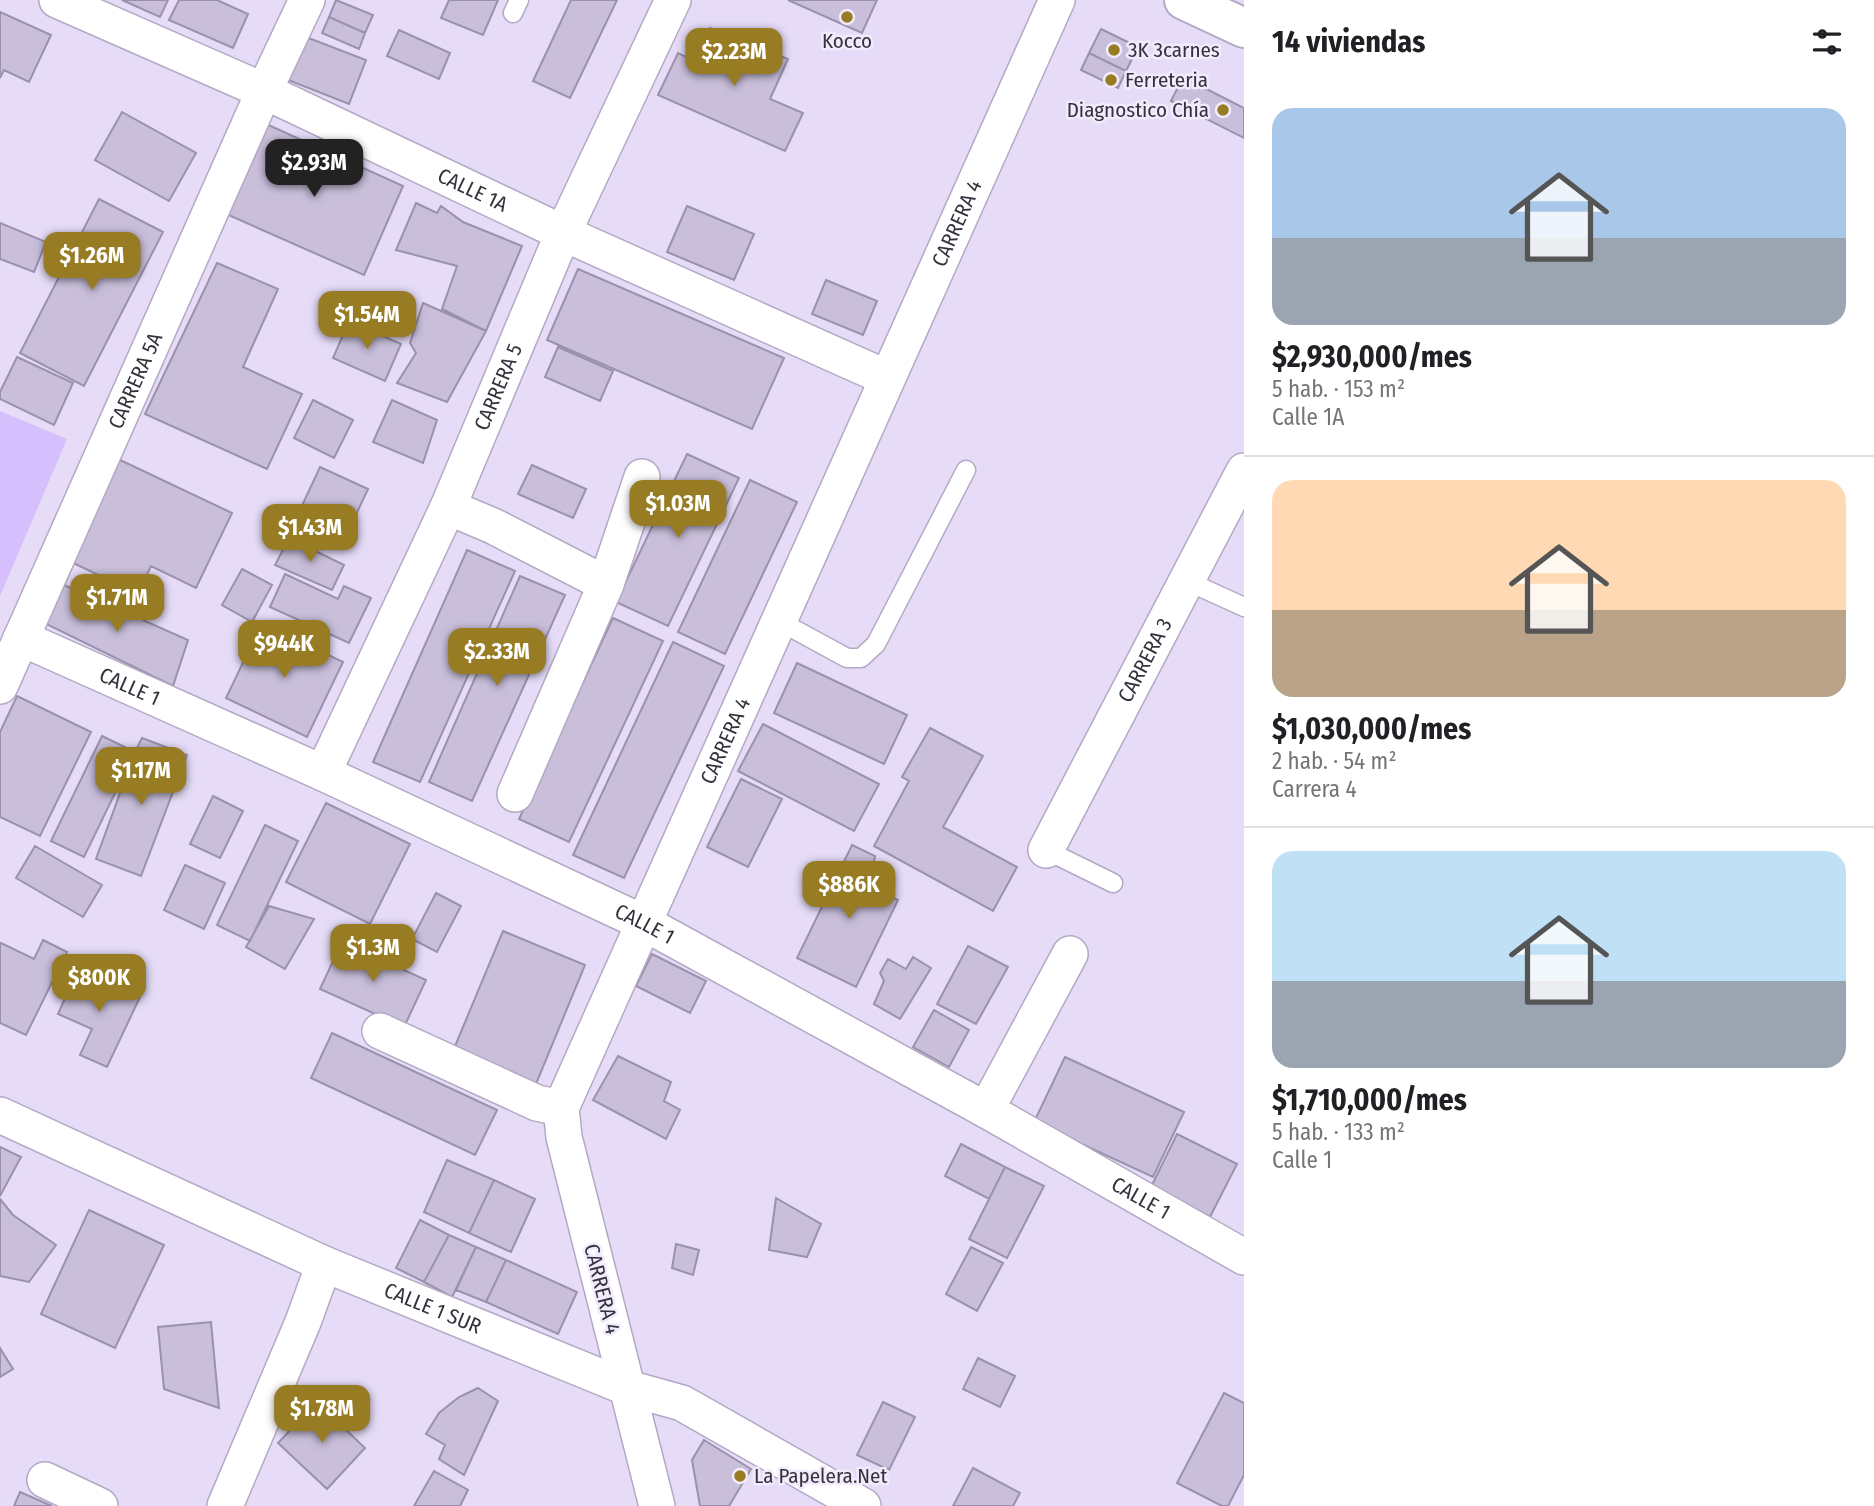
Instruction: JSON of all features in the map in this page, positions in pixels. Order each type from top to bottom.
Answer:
[{"type":"main road","points":[[1184,0],[1244,27]]},
{"type":"street","name":"CALLE 1A","points":[[57,0],[264,91],[563,233],[887,378]]},
{"type":"street","name":"CARRERA 5A","points":[[0,686],[307,0]]},
{"type":"street","name":"CARRERA 5","points":[[323,773],[447,507],[563,233],[673,0]]},
{"type":"street","name":"CARRERA 4","points":[[657,1506],[564,1137],[561,1108],[1057,0]]},
{"type":"street","name":"CARRERA 3","points":[[1046,850],[1244,471]]},
{"type":"street","points":[[515,794],[606,584],[642,477]]},
{"type":"street","points":[[447,507],[493,526],[606,584]]},
{"type":"street","name":"CALLE 1","points":[[21,638],[323,773],[644,923],[986,1110],[1244,1257]]},
{"type":"street","points":[[986,1110],[1070,954]]},
{"type":"street","points":[[380,1031],[537,1103],[561,1108]]},
{"type":"street","name":"CALLE 1 SUR","points":[[0,1115],[324,1264],[628,1388],[682,1403],[863,1506]]},
{"type":"street","points":[[225,1506],[303,1322],[324,1264]]},
{"type":"street","points":[[45,1480],[100,1506]]},
{"type":"lane","points":[[779,621],[847,658],[861,658],[876,644],[965,470]]},
{"type":"lane","points":[[1187,581],[1244,607]]},
{"type":"lane","points":[[1046,850],[1113,883]]},
{"type":"shaded area","points":[[0,411],[67,439],[0,596]]},
{"type":"building","points":[[122,0],[168,0],[160,17]]},
{"type":"building","points":[[179,0],[217,0],[248,14],[233,48],[169,20]]},
{"type":"building","points":[[336,0],[373,15],[365,33],[329,17]]},
{"type":"building","points":[[449,0],[498,0],[483,35],[441,18]]},
{"type":"building","points":[[571,0],[617,0],[570,98],[533,81]]},
{"type":"building","name":"Kocco","points":[[788,0],[877,0],[862,33]]},
{"type":"building","points":[[0,12],[51,35],[29,82],[4,70],[0,78]]},
{"type":"building","points":[[329,17],[365,33],[359,49],[322,33]]},
{"type":"building","points":[[710,28],[788,59],[770,99],[803,113],[785,151],[658,95],[678,53],[697,62]]},
{"type":"building","name":"3K 3carnes","points":[[1101,29],[1138,47],[1126,71],[1089,53]]},
{"type":"building","points":[[399,30],[450,53],[439,79],[387,56]]},
{"type":"building","points":[[306,37],[366,60],[349,104],[288,80]]},
{"type":"building","name":"Ferreteria","points":[[1089,53],[1126,71],[1118,88],[1081,70]]},
{"type":"building","points":[[1183,77],[1244,108],[1244,138],[1171,101]]},
{"type":"building","points":[[122,112],[196,153],[169,201],[95,160]]},
{"type":"building","points":[[264,123],[403,186],[364,275],[224,213]]},
{"type":"building","points":[[99,199],[163,232],[84,386],[20,353]]},
{"type":"building","points":[[416,203],[437,213],[441,206],[463,222],[522,246],[486,331],[442,309],[457,266],[396,250]]},
{"type":"building","points":[[687,206],[754,234],[734,280],[667,252]]},
{"type":"building","points":[[0,223],[46,242],[34,272],[0,259]]},
{"type":"building","points":[[217,263],[278,289],[243,367],[302,394],[267,469],[145,414]]},
{"type":"building","points":[[578,269],[784,358],[752,429],[547,340]]},
{"type":"building","points":[[826,280],[877,301],[863,335],[812,314]]},
{"type":"building","points":[[423,303],[486,331],[447,402],[397,383],[416,353],[410,343]]},
{"type":"building","points":[[349,321],[401,344],[385,381],[333,358]]},
{"type":"building","points":[[558,347],[613,371],[600,401],[545,377]]},
{"type":"building","points":[[17,357],[73,383],[54,425],[0,399],[0,392]]},
{"type":"building","points":[[313,400],[353,420],[334,458],[294,438]]},
{"type":"building","points":[[392,400],[437,420],[423,463],[373,442]]},
{"type":"building","points":[[687,454],[739,478],[668,626],[616,602]]},
{"type":"building","points":[[118,459],[232,513],[196,588],[151,566],[138,594],[69,561]]},
{"type":"building","points":[[532,465],[586,489],[573,518],[518,494]]},
{"type":"building","points":[[320,467],[368,489],[341,547],[293,525]]},
{"type":"building","points":[[750,480],[797,502],[725,654],[678,632]]},
{"type":"building","points":[[289,538],[344,565],[332,590],[275,565]]},
{"type":"building","points":[[467,550],[515,571],[420,782],[373,762]]},
{"type":"building","points":[[242,569],[272,585],[252,622],[222,605]]},
{"type":"building","points":[[285,574],[338,599],[344,586],[371,598],[349,643],[270,607]]},
{"type":"building","points":[[520,576],[565,595],[472,801],[429,782]]},
{"type":"building","points":[[64,585],[188,640],[173,686],[38,620]]},
{"type":"building","points":[[613,618],[663,641],[569,842],[519,819]]},
{"type":"building","points":[[262,623],[343,662],[307,737],[226,698]]},
{"type":"building","points":[[673,642],[724,666],[624,878],[573,855]]},
{"type":"building","points":[[797,663],[907,715],[884,764],[774,713]]},
{"type":"building","points":[[17,696],[91,732],[40,836],[0,817],[0,732]]},
{"type":"building","points":[[763,724],[879,784],[854,831],[738,771]]},
{"type":"building","points":[[930,728],[983,756],[943,827],[1017,867],[993,911],[874,846],[909,781],[902,777]]},
{"type":"building","points":[[102,736],[135,752],[84,857],[51,841]]},
{"type":"building","points":[[142,738],[187,755],[141,876],[96,859]]},
{"type":"building","points":[[741,779],[782,799],[748,867],[707,847]]},
{"type":"building","points":[[213,796],[243,811],[220,858],[190,844]]},
{"type":"building","points":[[326,803],[410,844],[370,924],[286,882]]},
{"type":"building","points":[[265,825],[298,841],[250,941],[217,925]]},
{"type":"building","points":[[852,845],[875,856],[870,886],[898,900],[856,987],[797,958]]},
{"type":"building","points":[[35,846],[102,885],[83,917],[16,878]]},
{"type":"building","points":[[185,865],[225,883],[204,929],[164,910]]},
{"type":"building","points":[[436,893],[461,906],[437,952],[412,939]]},
{"type":"building","points":[[269,906],[314,919],[285,969],[246,947]]},
{"type":"building","points":[[503,931],[585,965],[536,1084],[453,1051]]},
{"type":"building","points":[[43,940],[67,952],[26,1035],[0,1023],[0,944],[34,959]]},
{"type":"building","points":[[342,942],[426,980],[404,1027],[320,989]]},
{"type":"building","points":[[968,946],[1008,967],[976,1024],[937,1004]]},
{"type":"building","points":[[652,954],[706,981],[690,1013],[636,986]]},
{"type":"building","points":[[913,957],[931,968],[900,1019],[874,1004],[884,981],[880,973],[888,959],[906,969]]},
{"type":"building","points":[[78,969],[140,997],[107,1067],[80,1055],[92,1029],[58,1014]]},
{"type":"building","points":[[934,1010],[969,1030],[949,1067],[913,1047]]},
{"type":"building","points":[[332,1033],[497,1110],[475,1155],[311,1078]]},
{"type":"building","points":[[618,1056],[671,1082],[664,1101],[680,1110],[666,1139],[593,1100]]},
{"type":"building","points":[[1065,1057],[1184,1112],[1153,1177],[1034,1122]]},
{"type":"building","points":[[1177,1134],[1237,1164],[1210,1217],[1151,1187]]},
{"type":"building","points":[[961,1144],[1005,1167],[989,1199],[945,1176]]},
{"type":"building","points":[[0,1147],[21,1157],[0,1196]]},
{"type":"building","points":[[447,1160],[494,1180],[469,1233],[424,1212]]},
{"type":"building","points":[[1005,1167],[1044,1186],[1007,1258],[969,1239]]},
{"type":"building","points":[[494,1180],[535,1199],[511,1252],[469,1233]]},
{"type":"building","points":[[776,1198],[821,1224],[807,1257],[769,1250]]},
{"type":"building","points":[[0,1199],[13,1215],[56,1245],[29,1282],[0,1276]]},
{"type":"building","points":[[89,1210],[164,1245],[115,1348],[41,1314]]},
{"type":"building","points":[[420,1220],[449,1235],[424,1282],[396,1268]]},
{"type":"building","points":[[449,1235],[476,1247],[452,1297],[424,1282]]},
{"type":"building","points":[[676,1244],[699,1250],[693,1275],[672,1268]]},
{"type":"building","points":[[476,1247],[506,1260],[486,1302],[456,1290]]},
{"type":"building","points":[[971,1247],[1003,1263],[977,1311],[946,1294]]},
{"type":"building","points":[[506,1260],[577,1292],[558,1334],[486,1302]]},
{"type":"building","points":[[211,1322],[219,1408],[164,1389],[158,1327]]},
{"type":"building","points":[[0,1348],[13,1369],[0,1377]]},
{"type":"building","points":[[978,1358],[1015,1376],[1000,1407],[963,1389]]},
{"type":"building","points":[[478,1388],[498,1401],[464,1475],[439,1459],[445,1445],[426,1434],[439,1413],[459,1397]]},
{"type":"building","points":[[1224,1393],[1244,1403],[1244,1475],[1228,1506],[1222,1506],[1177,1483]]},
{"type":"building","points":[[317,1402],[365,1448],[327,1489],[278,1443]]},
{"type":"building","points":[[883,1402],[915,1417],[889,1470],[857,1455]]},
{"type":"building","points":[[704,1440],[751,1469],[729,1506],[700,1506],[692,1460]]},
{"type":"building","points":[[973,1468],[1020,1493],[1013,1506],[953,1506]]},
{"type":"building","points":[[434,1471],[468,1490],[460,1506],[414,1506]]},
{"type":"building","points":[[20,1492],[52,1506],[14,1506]]},
{"type":"place","name":"Kocco","points":[[847,17]]},
{"type":"place","name":"3K 3carnes","points":[[1114,50]]},
{"type":"place","name":"Ferreteria","points":[[1111,80]]},
{"type":"place","name":"Diagnostico Chía","points":[[1223,110]]},
{"type":"place","name":"La Papelera.Net","points":[[740,1476]]}]
